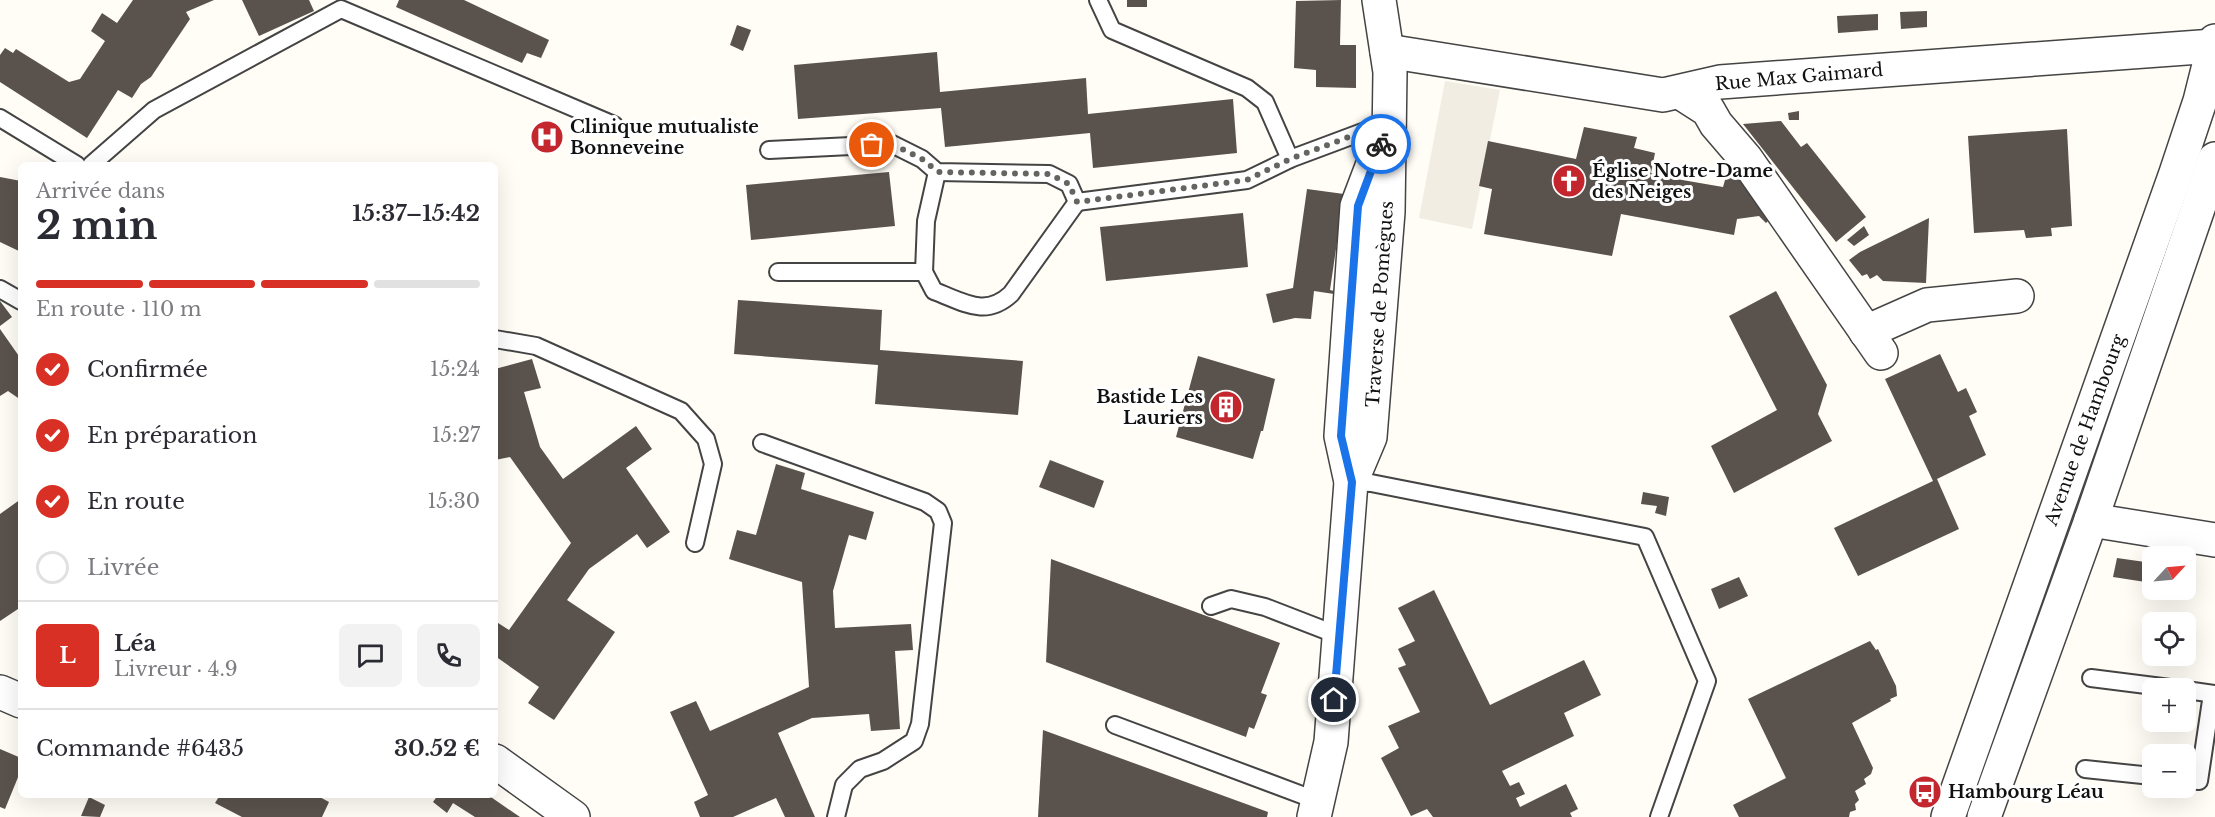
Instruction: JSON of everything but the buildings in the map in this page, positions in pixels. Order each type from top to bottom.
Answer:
[{"type":"street","name":"Traverse de Pomègues","points":[[1316,809],[1330,742],[1352,482],[1341,436],[1358,206],[1389,122],[1390,72],[1379,0]]},
{"type":"street","name":"Rue Max Gaimard","points":[[1387,51],[1663,95],[1720,82],[2215,44]]},
{"type":"street","name":"Avenue de Hambourg","points":[[1948,817],[2176,173],[2215,44]]},
{"type":"street","points":[[1680,92],[1708,110],[1716,124],[1746,159],[1874,343],[1927,304],[2017,296]]},
{"type":"street","name":"Avenue de Hambourg","points":[[1984,817],[2091,520],[2215,159]]},
{"type":"street","points":[[2091,520],[2215,540]]},
{"type":"street","points":[[0,692],[18,700]]},
{"type":"street","points":[[498,763],[573,817]]},
{"type":"lane","points":[[1098,0],[1112,30],[1247,88],[1265,102],[1290,159]]},
{"type":"lane","points":[[94,162],[154,110],[340,4],[614,125]]},
{"type":"lane","points":[[0,118],[72,162]]},
{"type":"lane","points":[[938,172],[926,221],[924,272],[934,291],[983,309],[1000,305],[1011,294],[1077,202],[1247,180],[1290,159],[1389,122]]},
{"type":"lane","points":[[769,150],[892,144],[922,159],[938,172],[1049,174],[1069,184],[1077,202]]},
{"type":"lane","points":[[778,272],[924,272]]},
{"type":"lane","points":[[0,289],[18,300]]},
{"type":"lane","points":[[498,340],[536,346],[681,411],[706,439],[713,464],[695,543]]},
{"type":"lane","points":[[762,443],[925,502],[938,511],[943,523],[920,724],[914,741],[883,761],[860,769],[844,785],[836,817]]},
{"type":"lane","points":[[1352,482],[1371,483],[1645,537],[1707,681],[1659,817]]},
{"type":"lane","points":[[1211,606],[1231,599],[1265,607],[1340,636]]},
{"type":"lane","points":[[2091,678],[2142,684]]},
{"type":"lane","points":[[2196,691],[2213,694],[2199,781],[2196,781]]},
{"type":"lane","points":[[1115,725],[1316,809]]},
{"type":"lane","points":[[2085,769],[2142,775]]},
{"type":"shaded area","points":[[1445,81],[1500,90],[1472,229],[1419,218]]},
{"type":"way so far","points":[[872,145],[892,144],[922,159],[938,172],[1049,174],[1069,184],[1077,202],[1247,180],[1290,159],[1351,134],[1389,122],[1381,144]]},
{"type":"place","name":"Clinique mutualiste Bonneveine","points":[[547,137]]},
{"type":"place","name":"Église Notre-Dame des Neiges","points":[[1569,181]]},
{"type":"place","name":"Bastide Les Lauriers","points":[[1226,407]]},
{"type":"place","name":"Hambourg Léau","points":[[1925,792]]},
{"type":"route","points":[[1334,700],[1352,482],[1341,436],[1358,206],[1381,144]]}]
